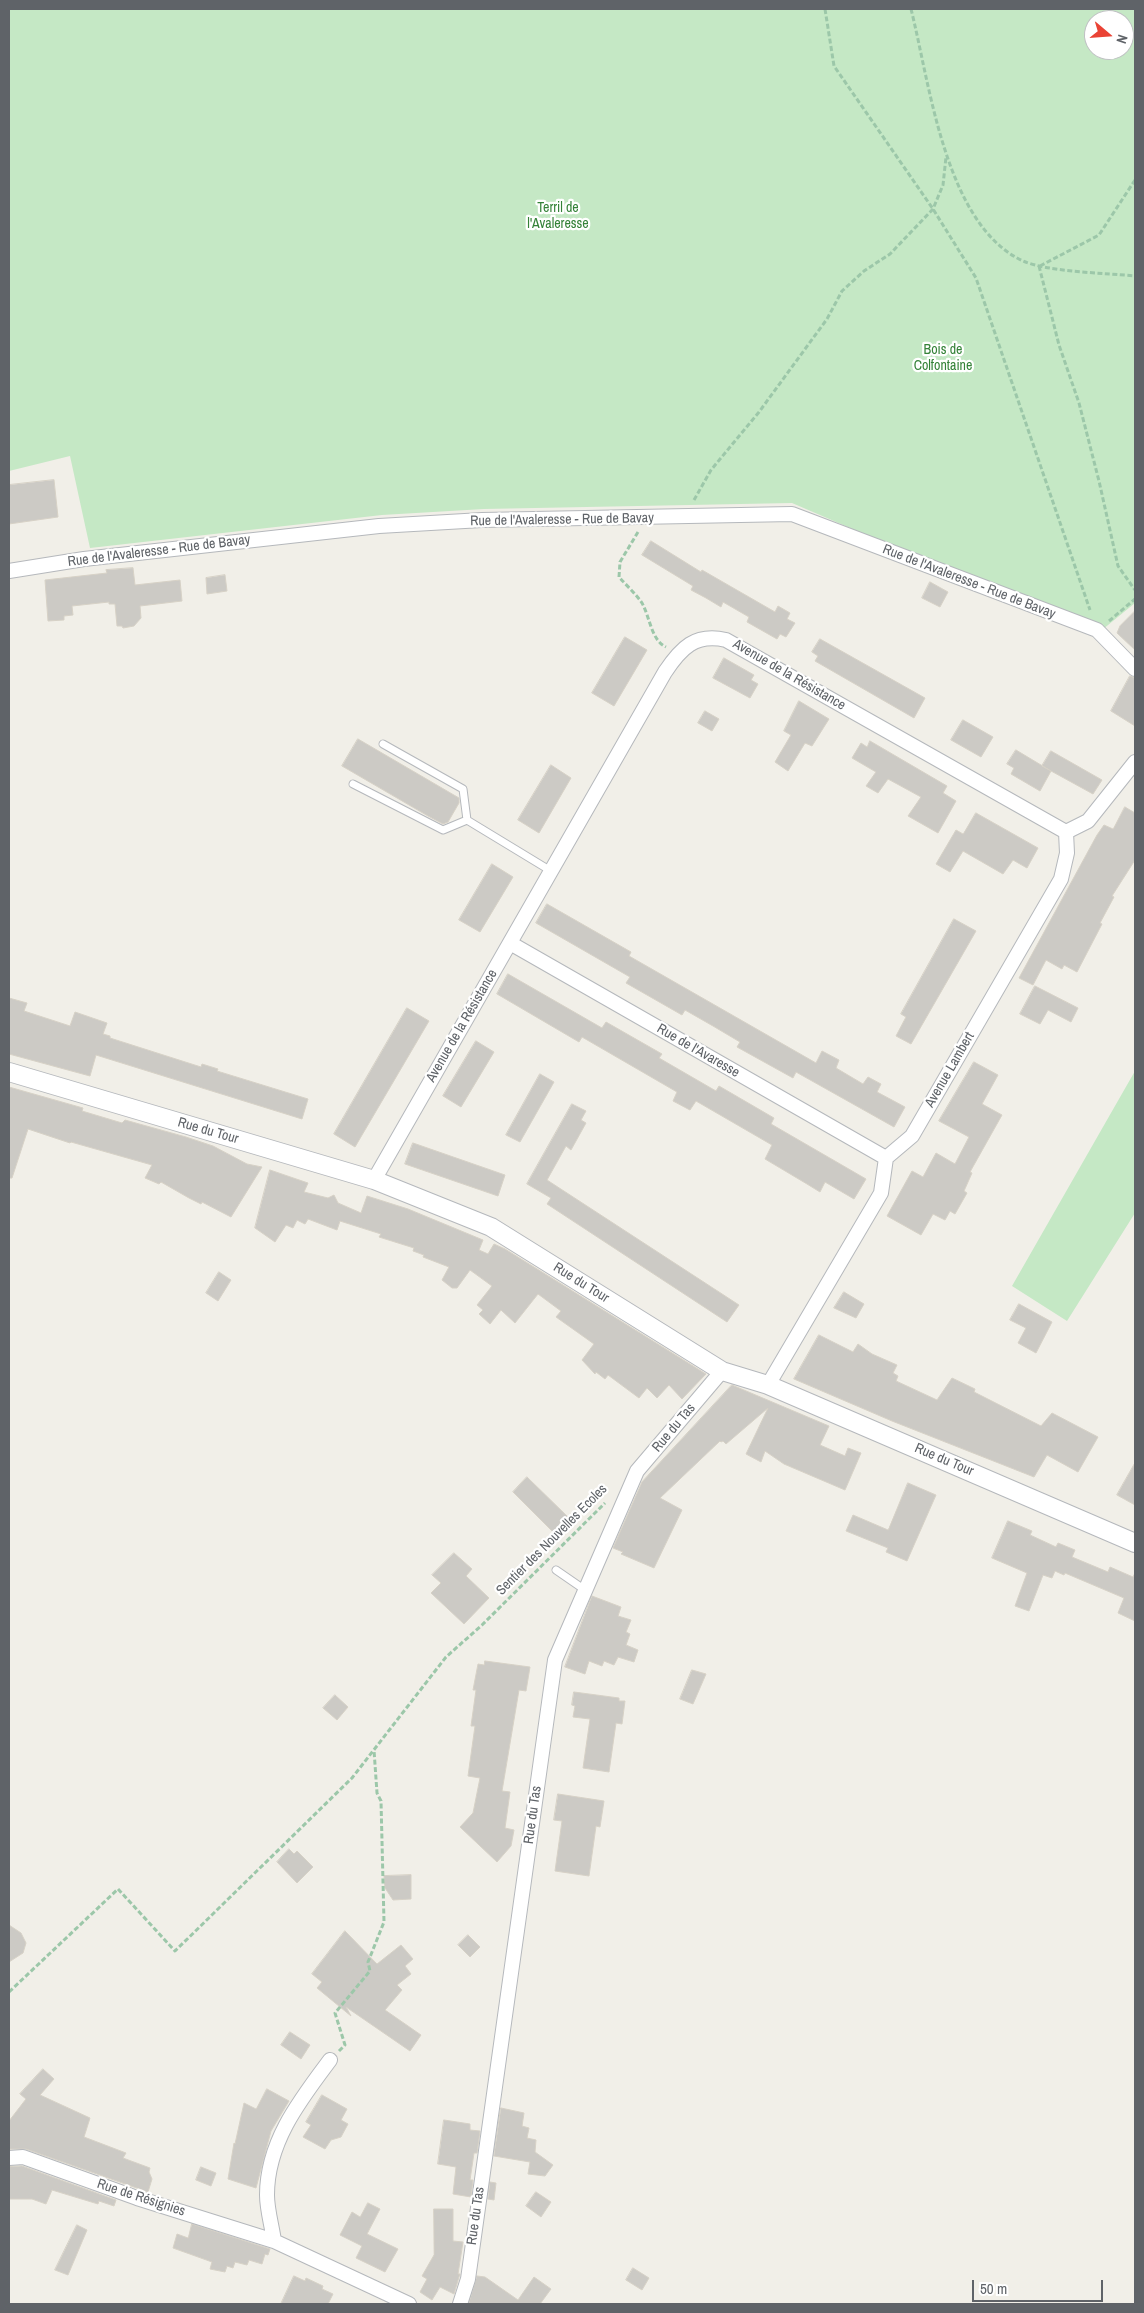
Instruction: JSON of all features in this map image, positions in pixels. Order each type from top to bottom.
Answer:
[{"type":"street","name":"Rue de l'Avaleresse - Rue de Bavay","points":[[9,571],[84,560],[379,526],[482,520],[679,518],[792,514],[1097,630]]},
{"type":"street","points":[[1097,630],[1135,669]]},
{"type":"street","name":"Avenue de la Résistance","points":[[374,1180],[665,672],[678,653],[695,641],[711,636],[726,640],[1066,832]]},
{"type":"street","points":[[1066,832],[1088,821],[1135,762]]},
{"type":"street","name":"Avenue Lambert","points":[[886,1158],[912,1136],[1061,879],[1067,853],[1066,832]]},
{"type":"street","name":"Rue de l'Avaresse","points":[[510,943],[886,1158]]},
{"type":"street","name":"Rue du Tour","points":[[9,1072],[374,1180],[491,1227],[722,1371],[768,1385],[1135,1543]]},
{"type":"street","points":[[768,1385],[881,1193],[886,1158]]},
{"type":"street","name":"Rue du Tas","points":[[460,2304],[468,2279],[555,1660],[637,1471],[722,1371]]},
{"type":"street","points":[[274,2241],[267,2195],[272,2163],[279,2139],[294,2109],[330,2060]]},
{"type":"street","name":"Rue de Résignies","points":[[9,2158],[23,2157],[137,2198],[274,2241],[409,2304]]},
{"type":"lane","points":[[383,744],[463,789],[467,820]]},
{"type":"lane","points":[[353,784],[443,830],[467,820]]},
{"type":"lane","points":[[467,820],[551,871]]},
{"type":"lane","points":[[556,1570],[585,1590]]},
{"type":"path","points":[[825,9],[834,66],[933,209],[976,278],[1097,630],[1135,599]]},
{"type":"path","points":[[911,9],[946,157],[976,219],[989,235],[1022,260],[1039,266],[1135,276]]},
{"type":"path","points":[[679,518],[694,502],[711,470],[759,412],[827,319],[842,291],[864,271],[890,254],[933,209],[943,185],[946,157]]},
{"type":"path","points":[[1039,266],[1100,235],[1135,180]]},
{"type":"path","points":[[1039,266],[1059,345],[1079,403],[1118,566],[1135,590]]},
{"type":"path","points":[[644,518],[632,544],[620,562],[619,577],[642,603],[650,626],[661,645],[678,653]]},
{"type":"path","name":"Sentier des Nouvelles Ecoles","points":[[9,1992],[118,1889],[175,1951],[352,1778],[446,1658],[482,1625],[609,1499]]},
{"type":"path","points":[[330,2060],[345,2045],[335,2013],[370,1971],[368,1962],[384,1922],[381,1801],[377,1793],[374,1750]]},
{"type":"green space","name":"Bois de Colfontaine","points":[[9,9],[1135,9],[1135,603],[1097,634],[792,503],[484,509],[382,515],[90,548],[70,456],[9,471]]},
{"type":"green space","points":[[1135,1071],[1135,1213],[1067,1321],[1012,1286]]},
{"type":"building","points":[[54,480],[58,517],[9,524],[9,485]]},
{"type":"building","points":[[651,541],[701,572],[702,570],[775,612],[778,606],[790,613],[787,619],[795,623],[786,637],[780,634],[777,639],[747,622],[749,617],[723,602],[721,607],[691,590],[693,586],[642,555]]},
{"type":"building","points":[[133,568],[135,585],[180,580],[182,601],[140,606],[141,618],[134,626],[123,628],[122,626],[117,626],[115,604],[109,604],[109,602],[72,606],[73,615],[64,616],[64,620],[48,621],[45,580],[107,573],[106,570]]},
{"type":"building","points":[[225,575],[227,591],[207,594],[206,578]]},
{"type":"building","points":[[930,582],[948,592],[940,607],[922,598]]},
{"type":"building","points":[[1135,611],[1135,650],[1117,633],[1120,626]]},
{"type":"building","points":[[625,637],[647,650],[614,706],[592,693]]},
{"type":"building","points":[[820,639],[925,698],[914,718],[815,661],[818,656],[812,652]]},
{"type":"building","points":[[724,658],[754,675],[751,680],[758,684],[750,698],[713,678]]},
{"type":"building","points":[[1130,676],[1135,678],[1135,726],[1111,711]]},
{"type":"building","points":[[799,701],[829,719],[812,746],[805,743],[788,771],[775,762],[791,735],[784,731]]},
{"type":"building","points":[[705,711],[719,719],[712,731],[698,723]]},
{"type":"building","points":[[963,720],[993,737],[981,757],[951,740]]},
{"type":"building","points":[[358,739],[459,798],[459,803],[448,822],[443,824],[342,766]]},
{"type":"building","points":[[870,741],[947,786],[943,793],[956,801],[938,833],[908,816],[921,797],[888,779],[878,793],[866,786],[876,772],[852,758],[861,743],[867,747]]},
{"type":"building","points":[[1016,750],[1051,771],[1040,791],[1011,774],[1014,768],[1007,764]]},
{"type":"building","points":[[1051,751],[1102,780],[1093,794],[1042,766]]},
{"type":"building","points":[[551,765],[571,778],[539,833],[518,820]]},
{"type":"building","points":[[1125,807],[1135,813],[1135,860],[1112,896],[1114,897],[1100,923],[1102,924],[1077,972],[1064,965],[1062,969],[1046,960],[1033,985],[1019,978],[1097,835],[1104,825],[1113,829]]},
{"type":"building","points":[[976,813],[1038,848],[1027,868],[1013,860],[1003,874],[963,851],[950,872],[936,864],[956,830],[963,834]]},
{"type":"building","points":[[492,864],[513,877],[480,932],[459,920]]},
{"type":"building","points":[[547,904],[631,952],[629,956],[816,1063],[822,1051],[839,1060],[836,1068],[863,1084],[868,1077],[881,1084],[877,1092],[905,1107],[894,1127],[796,1072],[793,1078],[737,1047],[740,1042],[685,1010],[682,1015],[626,983],[630,977],[536,923]]},
{"type":"building","points":[[954,919],[976,931],[911,1044],[896,1036],[906,1017],[901,1014]]},
{"type":"building","points":[[508,974],[602,1028],[606,1022],[662,1054],[659,1058],[716,1091],[719,1086],[774,1118],[771,1124],[866,1179],[854,1199],[825,1182],[820,1192],[765,1159],[772,1145],[696,1101],[690,1110],[673,1101],[677,1092],[582,1037],[579,1042],[497,994]]},
{"type":"building","points":[[1035,986],[1078,1008],[1071,1022],[1048,1010],[1040,1024],[1020,1014]]},
{"type":"building","points":[[9,998],[27,1003],[24,1011],[70,1026],[75,1012],[107,1023],[103,1034],[110,1036],[110,1038],[201,1067],[202,1064],[218,1069],[217,1071],[308,1099],[302,1119],[96,1055],[90,1076],[9,1054]]},
{"type":"building","points":[[407,1008],[429,1021],[355,1147],[334,1134]]},
{"type":"building","points":[[476,1041],[494,1052],[461,1107],[443,1096]]},
{"type":"building","points":[[974,1062],[998,1075],[982,1104],[1002,1115],[970,1172],[972,1173],[964,1191],[967,1193],[955,1214],[950,1211],[945,1220],[933,1214],[921,1235],[887,1216],[912,1171],[923,1177],[936,1153],[955,1164],[969,1137],[939,1121]]},
{"type":"building","points":[[540,1074],[554,1082],[520,1142],[506,1135]]},
{"type":"building","points":[[9,1087],[83,1108],[82,1111],[122,1123],[125,1120],[186,1137],[213,1146],[247,1164],[262,1167],[231,1217],[202,1202],[201,1204],[189,1198],[161,1182],[159,1184],[145,1178],[152,1165],[70,1143],[28,1129],[12,1178],[9,1178]]},
{"type":"building","points":[[572,1104],[586,1111],[581,1120],[586,1123],[571,1150],[566,1146],[547,1180],[739,1305],[727,1322],[547,1204],[551,1198],[527,1184]]},
{"type":"building","points":[[413,1143],[505,1175],[498,1196],[405,1164]]},
{"type":"building","points":[[270,1170],[308,1183],[304,1192],[328,1198],[334,1195],[338,1203],[361,1213],[367,1196],[408,1209],[483,1240],[479,1250],[488,1254],[494,1244],[505,1249],[706,1374],[682,1399],[669,1385],[657,1398],[647,1388],[639,1398],[608,1375],[605,1379],[596,1372],[595,1374],[582,1360],[594,1344],[556,1317],[561,1311],[538,1294],[515,1323],[501,1310],[490,1324],[479,1314],[483,1310],[477,1305],[492,1286],[470,1270],[457,1288],[452,1288],[442,1280],[449,1267],[423,1257],[424,1255],[413,1251],[414,1248],[379,1237],[381,1234],[340,1221],[337,1230],[308,1219],[305,1224],[297,1220],[293,1228],[286,1225],[275,1242],[255,1228]]},
{"type":"building","points":[[219,1272],[231,1280],[218,1301],[206,1293]]},
{"type":"building","points":[[844,1292],[864,1304],[856,1318],[834,1308]]},
{"type":"building","points":[[1019,1304],[1052,1322],[1036,1353],[1018,1343],[1026,1328],[1010,1320]]},
{"type":"building","points":[[819,1335],[853,1352],[858,1344],[872,1354],[897,1365],[893,1373],[898,1376],[896,1381],[937,1400],[952,1378],[975,1389],[974,1392],[1041,1426],[1052,1413],[1098,1437],[1078,1472],[1047,1455],[1034,1477],[892,1421],[794,1379]]},
{"type":"building","points":[[732,1385],[829,1426],[820,1445],[845,1456],[848,1448],[861,1453],[845,1490],[784,1464],[765,1451],[761,1462],[746,1454],[768,1408],[726,1444],[720,1441],[660,1498],[682,1510],[654,1568],[621,1554],[623,1552],[613,1548],[642,1482]]},
{"type":"building","points":[[1135,1463],[1135,1505],[1117,1495]]},
{"type":"building","points":[[527,1477],[568,1517],[553,1532],[513,1492]]},
{"type":"building","points":[[908,1483],[936,1495],[907,1561],[886,1552],[888,1548],[846,1531],[853,1515],[888,1530]]},
{"type":"building","points":[[1008,1521],[1032,1531],[1030,1535],[1056,1547],[1058,1543],[1075,1550],[1072,1557],[1108,1572],[1110,1567],[1133,1577],[1135,1573],[1135,1621],[1118,1613],[1124,1598],[1065,1573],[1064,1575],[1055,1571],[1052,1578],[1043,1575],[1029,1611],[1015,1606],[1027,1573],[992,1558]]},
{"type":"building","points":[[454,1553],[472,1569],[466,1576],[489,1598],[464,1624],[431,1593],[441,1583],[432,1575]]},
{"type":"building","points":[[592,1596],[621,1607],[618,1616],[631,1620],[626,1632],[630,1634],[626,1645],[638,1650],[634,1662],[618,1657],[614,1665],[604,1661],[602,1666],[589,1661],[585,1674],[565,1667]]},
{"type":"building","points":[[485,1661],[530,1667],[526,1691],[519,1690],[502,1791],[510,1792],[505,1828],[514,1830],[511,1846],[497,1862],[460,1827],[473,1813],[480,1778],[468,1776],[475,1726],[471,1726],[476,1690],[473,1690],[478,1664],[484,1665]]},
{"type":"building","points":[[692,1670],[706,1674],[693,1704],[680,1699]]},
{"type":"building","points":[[574,1692],[619,1698],[619,1701],[625,1701],[622,1724],[616,1723],[609,1772],[583,1768],[590,1719],[573,1717],[575,1706],[572,1705]]},
{"type":"building","points":[[335,1695],[348,1707],[337,1720],[323,1708]]},
{"type":"building","points":[[558,1794],[604,1801],[600,1827],[596,1826],[589,1876],[555,1871],[562,1821],[554,1820]]},
{"type":"building","points":[[289,1849],[294,1854],[297,1851],[313,1867],[297,1883],[277,1862]]},
{"type":"building","points":[[411,1875],[411,1899],[393,1900],[385,1888],[384,1876]]},
{"type":"building","points":[[9,1925],[21,1933],[26,1943],[23,1953],[9,1962]]},
{"type":"building","points":[[345,1931],[377,1964],[401,1945],[413,1959],[405,1966],[411,1974],[397,1985],[402,1990],[385,2010],[421,2035],[410,2051],[346,2007],[351,2016],[317,1988],[322,1982],[312,1974]]},
{"type":"building","points":[[468,1935],[480,1947],[470,1957],[458,1945]]},
{"type":"building","points":[[290,2032],[310,2045],[301,2059],[281,2045]]},
{"type":"building","points":[[43,2069],[54,2079],[40,2095],[90,2118],[84,2137],[126,2153],[123,2158],[150,2168],[149,2172],[152,2179],[148,2192],[26,2149],[9,2149],[9,2121],[26,2099],[20,2094]]},
{"type":"building","points":[[267,2089],[289,2101],[271,2131],[256,2188],[228,2179],[234,2143],[244,2103],[256,2109]]},
{"type":"building","points":[[322,2095],[347,2109],[341,2120],[348,2124],[341,2137],[331,2140],[325,2149],[303,2137],[311,2125],[306,2122]]},
{"type":"building","points":[[501,2108],[524,2113],[522,2126],[529,2128],[527,2138],[536,2140],[535,2152],[553,2165],[545,2176],[528,2174],[530,2162],[494,2156]]},
{"type":"building","points":[[444,2120],[470,2124],[470,2130],[480,2131],[470,2180],[473,2180],[471,2197],[453,2194],[456,2167],[438,2164]]},
{"type":"building","points":[[22,2166],[116,2200],[114,2206],[99,2201],[98,2204],[52,2190],[46,2204],[32,2199],[9,2199],[9,2167]]},
{"type":"building","points":[[201,2167],[216,2173],[211,2186],[196,2180]]},
{"type":"building","points":[[490,2182],[496,2183],[494,2200],[488,2199]]},
{"type":"building","points":[[536,2192],[551,2202],[541,2217],[526,2206]]},
{"type":"building","points":[[368,2203],[380,2209],[367,2234],[398,2249],[385,2272],[356,2258],[362,2246],[340,2235],[352,2212],[360,2217]]},
{"type":"building","points":[[434,2209],[453,2209],[453,2241],[463,2242],[458,2274],[460,2274],[454,2294],[440,2287],[432,2300],[420,2292],[427,2279],[422,2276],[434,2255]]},
{"type":"building","points":[[192,2224],[270,2249],[268,2255],[265,2254],[262,2264],[249,2260],[247,2265],[235,2262],[233,2268],[227,2266],[225,2272],[210,2269],[212,2262],[173,2248],[177,2234],[188,2238]]},
{"type":"building","points":[[77,2225],[87,2230],[68,2275],[55,2270]]},
{"type":"building","points":[[633,2268],[649,2278],[642,2290],[626,2280]]},
{"type":"building","points":[[294,2276],[305,2281],[306,2278],[323,2286],[322,2289],[333,2294],[328,2304],[281,2304]]},
{"type":"building","points":[[477,2276],[485,2277],[518,2300],[534,2277],[551,2289],[540,2304],[472,2304],[469,2303]]},
{"type":"park label","name":"Terril de l'Avaleresse","points":[[558,216]]}]
